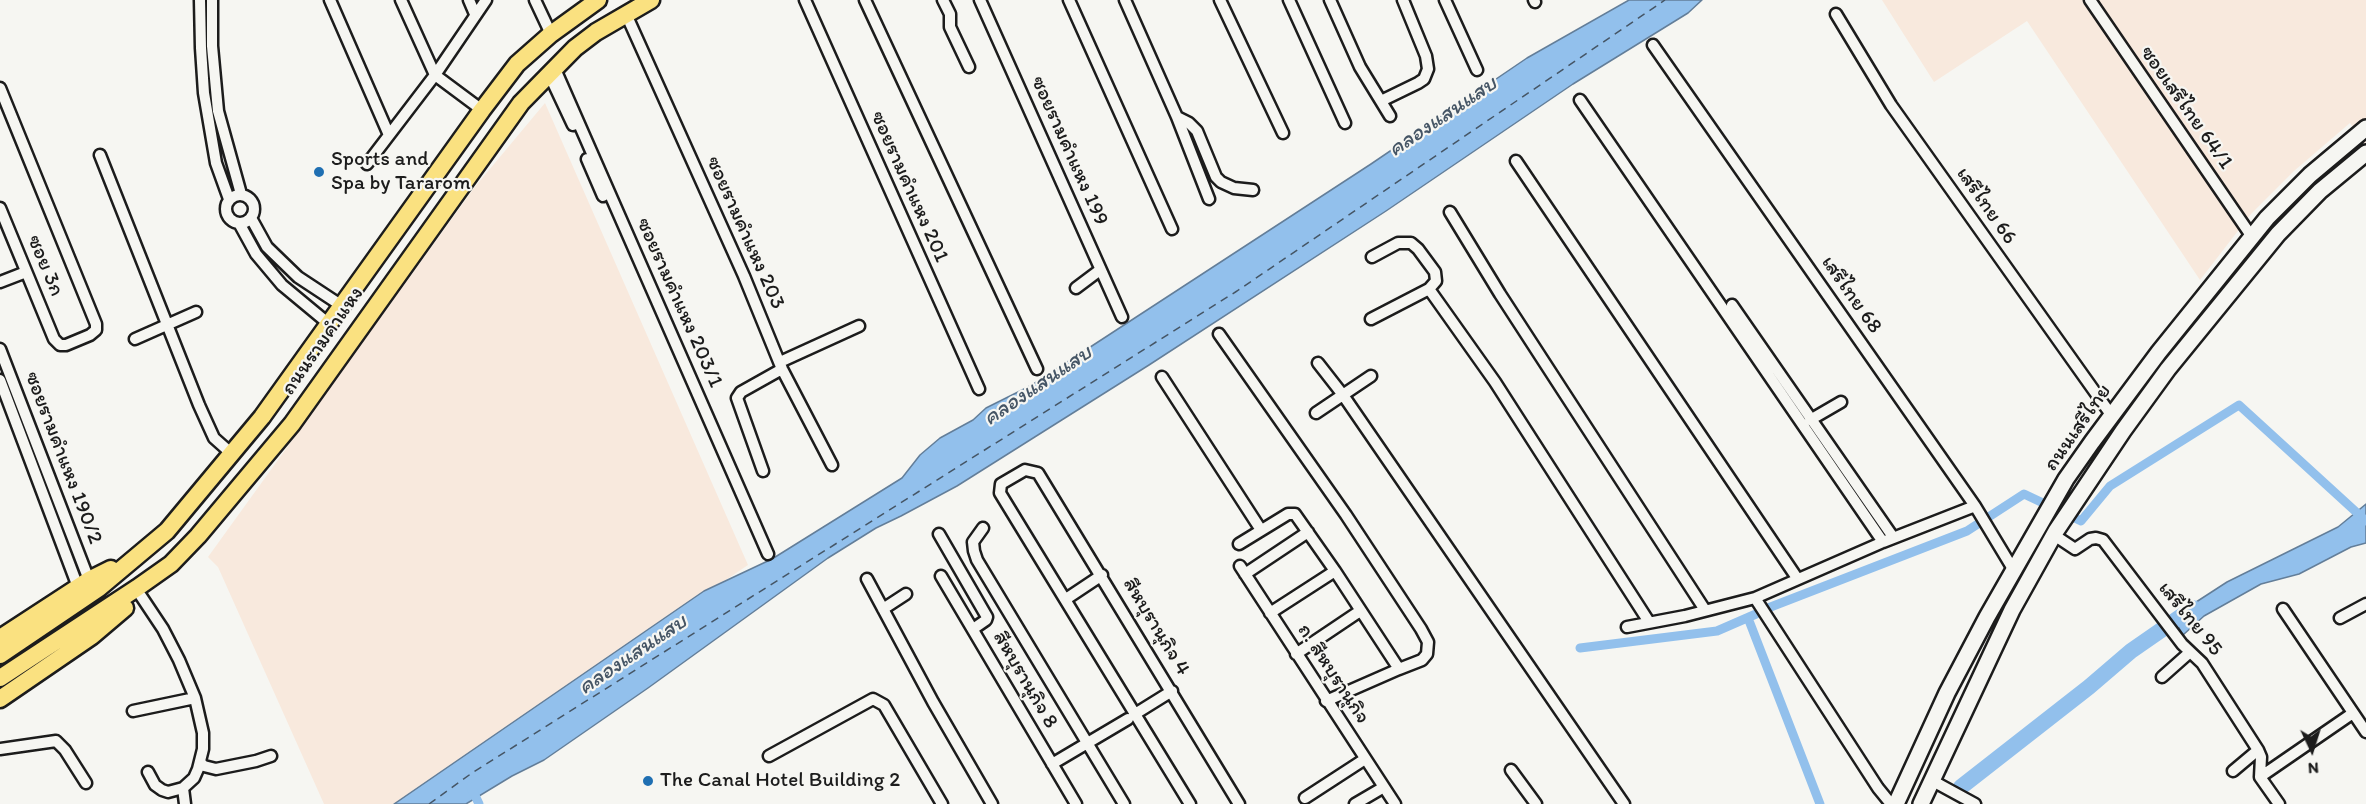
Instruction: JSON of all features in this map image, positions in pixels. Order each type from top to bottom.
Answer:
[{"type":"main road","name":"ถนนรามคำแหง","points":[[0,654],[99,588],[144,552],[184,512],[262,417],[517,64],[551,34],[598,0]]},
{"type":"main road","name":"ถนนรามคำแหง","points":[[0,678],[171,564],[209,524],[292,424],[498,132],[521,103],[589,37],[651,0]]},
{"type":"main road","name":"ถนนเสรีไทย","points":[[1896,804],[1947,693],[2013,569],[2055,498],[2112,416],[2267,218],[2310,175],[2366,128]]},
{"type":"main road","name":"ถนนเสรีไทย","points":[[1921,804],[1996,643],[2055,533],[2071,508],[2168,369],[2278,234],[2320,191],[2366,153]]},
{"type":"main road","points":[[0,638],[84,584],[144,552]]},
{"type":"main road","points":[[0,699],[92,636],[141,596],[171,564]]},
{"type":"main road","points":[[1906,804],[1947,716],[1965,660]]},
{"type":"street","points":[[330,0],[389,135]]},
{"type":"street","points":[[400,0],[435,75],[482,110]]},
{"type":"street","points":[[469,0],[476,14]]},
{"type":"street","points":[[367,164],[435,75],[486,0]]},
{"type":"street","points":[[535,0],[551,34]]},
{"type":"street","name":"ซอยรามคำแหง 201","points":[[805,0],[979,390]]},
{"type":"street","points":[[865,0],[1036,369]]},
{"type":"street","points":[[943,0],[950,14],[950,27],[969,67]]},
{"type":"street","name":"ซอยรามคำแหง 199","points":[[980,0],[1122,316]]},
{"type":"street","points":[[1069,0],[1172,229]]},
{"type":"street","points":[[1125,0],[1177,117],[1209,199]]},
{"type":"street","points":[[1220,0],[1283,133]]},
{"type":"street","points":[[1289,0],[1345,123]]},
{"type":"street","points":[[1330,0],[1360,67],[1390,116]]},
{"type":"street","points":[[1381,101],[1424,79],[1428,69],[1426,56],[1402,0]]},
{"type":"street","points":[[1445,0],[1477,70]]},
{"type":"street","name":"ซอยเสรีไทย 64/1","points":[[2090,0],[2252,237]]},
{"type":"street","points":[[206,5],[218,111],[241,194],[252,201],[254,210],[251,218],[239,223]]},
{"type":"street","points":[[206,5],[201,48],[206,104],[216,163],[229,199],[226,212],[230,219],[239,223],[256,254],[282,285],[329,324]]},
{"type":"street","name":"ซอยรามคำแหง 203","points":[[626,14],[744,276],[781,366],[832,465]]},
{"type":"street","name":"เสรีไทย 66","points":[[1836,14],[1891,105],[2112,416]]},
{"type":"street","name":"เสรีไทย 68","points":[[1653,45],[1975,507],[2013,569]]},
{"type":"street","name":"ซอยรามคำแหง 203/1","points":[[552,71],[768,554]]},
{"type":"street","name":"ซอย 3ก","points":[[0,88],[96,324],[96,330],[90,336],[66,345],[60,345],[54,339],[0,208]]},
{"type":"street","points":[[1580,100],[1888,539]]},
{"type":"street","name":"ซอยรามคำแหง 203/1","points":[[571,110],[603,196]]},
{"type":"street","points":[[1177,117],[1189,123],[1197,131],[1216,177],[1221,183],[1234,188],[1253,190]]},
{"type":"street","points":[[100,155],[214,438],[232,454]]},
{"type":"street","points":[[1516,161],[1797,578]]},
{"type":"street","points":[[229,199],[241,194]]},
{"type":"street","points":[[1450,212],[1506,304],[1705,610]]},
{"type":"street","points":[[251,218],[267,247],[298,278],[342,306]]},
{"type":"street","points":[[1371,319],[1429,289],[1436,281],[1435,272],[1411,243],[1398,243],[1372,258]]},
{"type":"street","points":[[256,254],[267,247]]},
{"type":"street","points":[[1076,288],[1100,270]]},
{"type":"street","points":[[0,282],[26,272]]},
{"type":"street","points":[[1429,289],[1495,382],[1649,622]]},
{"type":"street","points":[[1732,305],[1888,539]]},
{"type":"street","points":[[135,339],[196,312]]},
{"type":"street","points":[[763,471],[736,398],[741,392],[781,366],[859,326]]},
{"type":"street","points":[[1219,334],[1347,514],[1428,642],[1426,654],[1422,660],[1326,701]]},
{"type":"street","name":"ซอยรามคำแหง 190/2","points":[[0,349],[84,584]]},
{"type":"street","points":[[1318,363],[1343,395],[1624,804]]},
{"type":"street","points":[[1316,413],[1371,376]]},
{"type":"street","points":[[1162,377],[1261,530]]},
{"type":"street","name":"ซอยรามคำแหง 190/2","points":[[0,380],[84,584]]},
{"type":"street","points":[[1810,420],[1841,402]]},
{"type":"street","name":"สีหบุรานุกิจ 4","points":[[1066,599],[1000,493],[1001,484],[1026,470],[1038,473],[1239,804]]},
{"type":"street","points":[[1627,627],[1755,598],[1888,539],[1975,507]]},
{"type":"street","points":[[1239,544],[1292,513],[1297,516],[1399,669]]},
{"type":"street","points":[[984,528],[973,542],[977,560],[1124,804]]},
{"type":"street","name":"ถ. สีหบุรานุกิจ","points":[[1308,532],[1243,570],[1395,804]]},
{"type":"street","name":"เสรีไทย 95","points":[[2055,533],[2075,549],[2090,539],[2103,540],[2189,653],[2202,663],[2259,750]]},
{"type":"street","points":[[939,534],[987,617],[973,630]]},
{"type":"street","points":[[1270,613],[1335,571]]},
{"type":"street","points":[[1102,575],[1066,599],[1132,717],[1190,804]]},
{"type":"street","name":"สีหบุรานุกิจ 8","points":[[941,576],[1076,804]]},
{"type":"street","points":[[867,579],[992,804]]},
{"type":"street","points":[[883,609],[906,594]]},
{"type":"street","points":[[141,596],[163,629],[195,698],[203,733],[200,762],[194,778],[183,788],[168,792],[162,790],[155,785],[148,772]]},
{"type":"street","points":[[1755,598],[1878,788],[1891,804]]},
{"type":"street","points":[[2340,618],[2366,604]]},
{"type":"street","points":[[2283,609],[2366,732]]},
{"type":"street","points":[[1296,654],[1360,611]]},
{"type":"street","points":[[2162,677],[2189,653]]},
{"type":"street","points":[[1052,764],[1172,691]]},
{"type":"street","points":[[133,711],[195,698]]},
{"type":"street","points":[[769,756],[873,699],[884,705],[942,804]]},
{"type":"street","points":[[2260,777],[2353,713]]},
{"type":"street","points":[[3,750],[56,741],[65,750],[86,783]]},
{"type":"street","points":[[2233,771],[2259,750],[2260,777],[2279,804]]},
{"type":"street","points":[[200,762],[204,766],[216,769],[271,756]]},
{"type":"street","points":[[1305,798],[1365,759]]},
{"type":"street","points":[[1512,770],[1536,804]]},
{"type":"street","points":[[1931,780],[1974,804]]},
{"type":"street","points":[[1355,804],[1384,787]]},
{"type":"street","points":[[183,788],[185,804]]},
{"type":"shaded area","points":[[1882,0],[2366,0],[2366,147],[2350,123],[2294,171],[2251,214],[2200,280],[2027,21],[1934,82]]},
{"type":"shaded area","points":[[545,103],[748,565],[394,804],[324,804],[218,567],[208,557],[474,188]]},
{"type":"water","name":"คลองแสนแสบ","points":[[1629,0],[1702,0],[1688,13],[1573,84],[1386,211],[1149,365],[957,486],[876,528],[828,558],[544,760],[466,804],[394,804],[704,591],[772,559],[902,478],[920,455],[940,438],[973,420],[986,408],[1032,385],[1371,164],[1527,58]]},
{"type":"water","points":[[2366,504],[2366,543],[2351,547],[2299,574],[2261,584],[2204,616],[2183,635],[2173,617],[2227,582],[2338,527]]},
{"type":"waterway","points":[[1768,608],[1967,531],[2024,494],[2081,521],[2110,486],[2239,405],[2366,521]]},
{"type":"waterway","points":[[1961,787],[2089,687],[2131,651],[2193,608]]},
{"type":"waterway","points":[[1580,648],[1717,631],[1756,614]]},
{"type":"waterway","points":[[1748,618],[1820,804]]},
{"type":"waterway","points":[[471,787],[479,804]]},
{"type":"ferry route","points":[[429,804],[472,773],[1237,291],[1665,0]]},
{"type":"place","name":"Sports and Spa by Tararom","points":[[319,172]]},
{"type":"place","name":"The Canal Hotel Building 2","points":[[648,781]]}]
